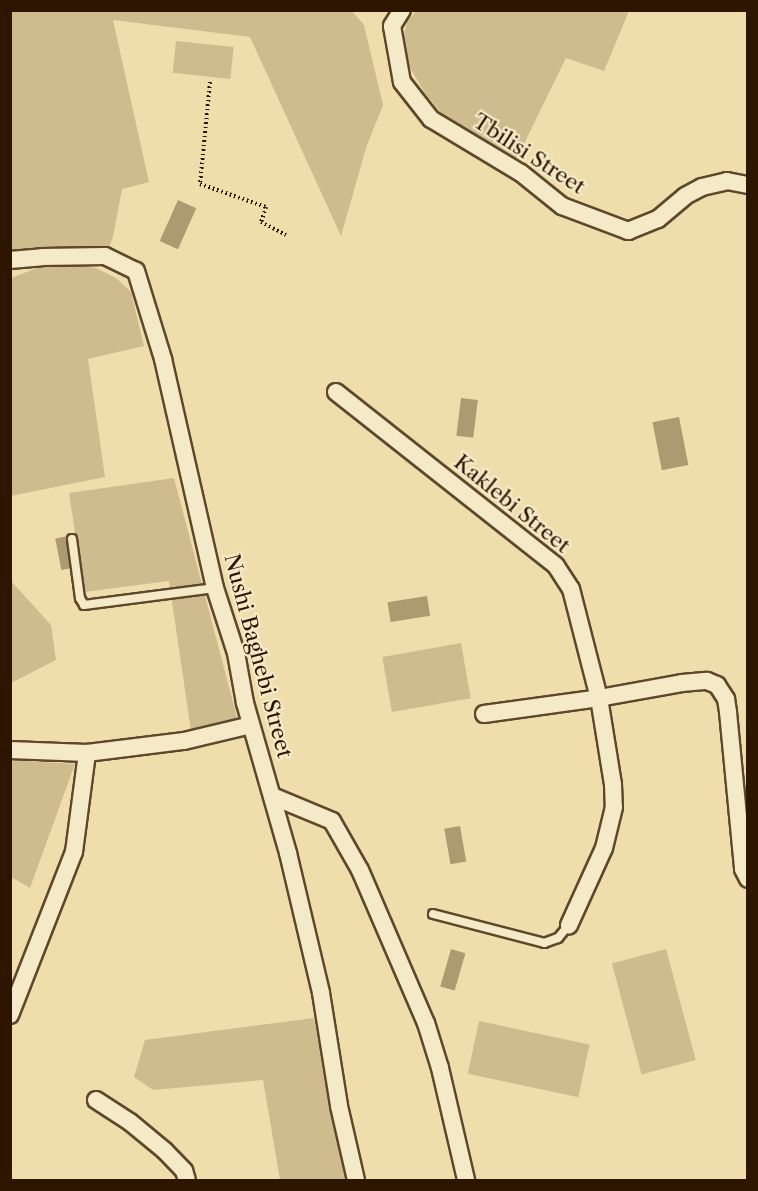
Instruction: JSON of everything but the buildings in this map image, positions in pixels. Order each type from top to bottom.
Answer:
[{"type":"street","name":"Tbilisi Street","points":[[402,10],[392,26],[402,82],[431,119],[521,173],[562,207],[628,231],[658,219],[685,196],[702,187],[726,181],[747,185]]},
{"type":"street","name":"Nushi Baghebi Street","points":[[10,260],[105,256],[136,271],[163,359],[215,588],[236,653],[251,725],[272,796],[321,993],[339,1106],[356,1180]]},
{"type":"street","name":"Kaklebi Street","points":[[336,392],[556,566],[571,589],[579,612],[599,698],[613,784],[614,807],[604,848],[569,925]]},
{"type":"street","points":[[484,714],[599,698],[682,683],[707,681],[717,685],[726,699],[743,869],[747,879]]},
{"type":"street","points":[[10,750],[87,753],[184,741],[251,725]]},
{"type":"street","points":[[10,1015],[74,852],[87,753]]},
{"type":"street","points":[[272,796],[332,821],[360,870],[426,1023],[440,1068],[466,1180]]},
{"type":"street","points":[[96,1100],[130,1122],[165,1151],[184,1171],[187,1180]]},
{"type":"lane","points":[[72,539],[80,598],[84,605],[215,588]]},
{"type":"lane","points":[[433,914],[544,943],[558,938],[569,925]]},
{"type":"path","points":[[210,82],[200,184],[266,207],[261,222],[286,235]]},
{"type":"shaded area","points":[[10,11],[352,11],[364,25],[383,105],[366,148],[341,236],[250,37],[113,20],[149,182],[122,189],[113,237],[105,256],[11,260]]},
{"type":"shaded area","points":[[416,11],[629,11],[604,71],[566,58],[517,158],[442,114],[425,93],[406,61],[402,43],[407,22]]},
{"type":"shaded area","points":[[176,41],[234,47],[230,79],[173,73]]},
{"type":"shaded area","points":[[178,200],[196,208],[178,249],[160,241]]},
{"type":"shaded area","points":[[69,264],[96,268],[116,278],[131,292],[144,346],[88,359],[105,477],[11,496],[11,278],[37,268]]},
{"type":"shaded area","points":[[461,398],[478,400],[473,438],[456,436]]},
{"type":"shaded area","points":[[679,417],[688,465],[662,470],[652,422]]},
{"type":"shaded area","points":[[174,478],[238,721],[191,731],[169,581],[84,592],[69,493]]},
{"type":"shaded area","points":[[68,536],[74,567],[61,570],[55,538]]},
{"type":"shaded area","points":[[11,581],[51,625],[56,660],[11,683]]},
{"type":"shaded area","points":[[427,596],[430,616],[391,622],[387,602]]},
{"type":"shaded area","points":[[461,643],[471,698],[392,712],[382,657]]},
{"type":"shaded area","points":[[11,760],[75,764],[30,888],[11,877]]},
{"type":"shaded area","points":[[460,826],[466,861],[450,864],[444,829]]},
{"type":"shaded area","points":[[451,949],[465,953],[455,991],[440,986]]},
{"type":"shaded area","points":[[666,949],[696,1060],[642,1075],[612,963]]},
{"type":"shaded area","points":[[314,1018],[348,1180],[280,1180],[263,1080],[153,1090],[134,1077],[145,1040]]},
{"type":"shaded area","points":[[479,1021],[590,1044],[578,1097],[468,1074]]}]
